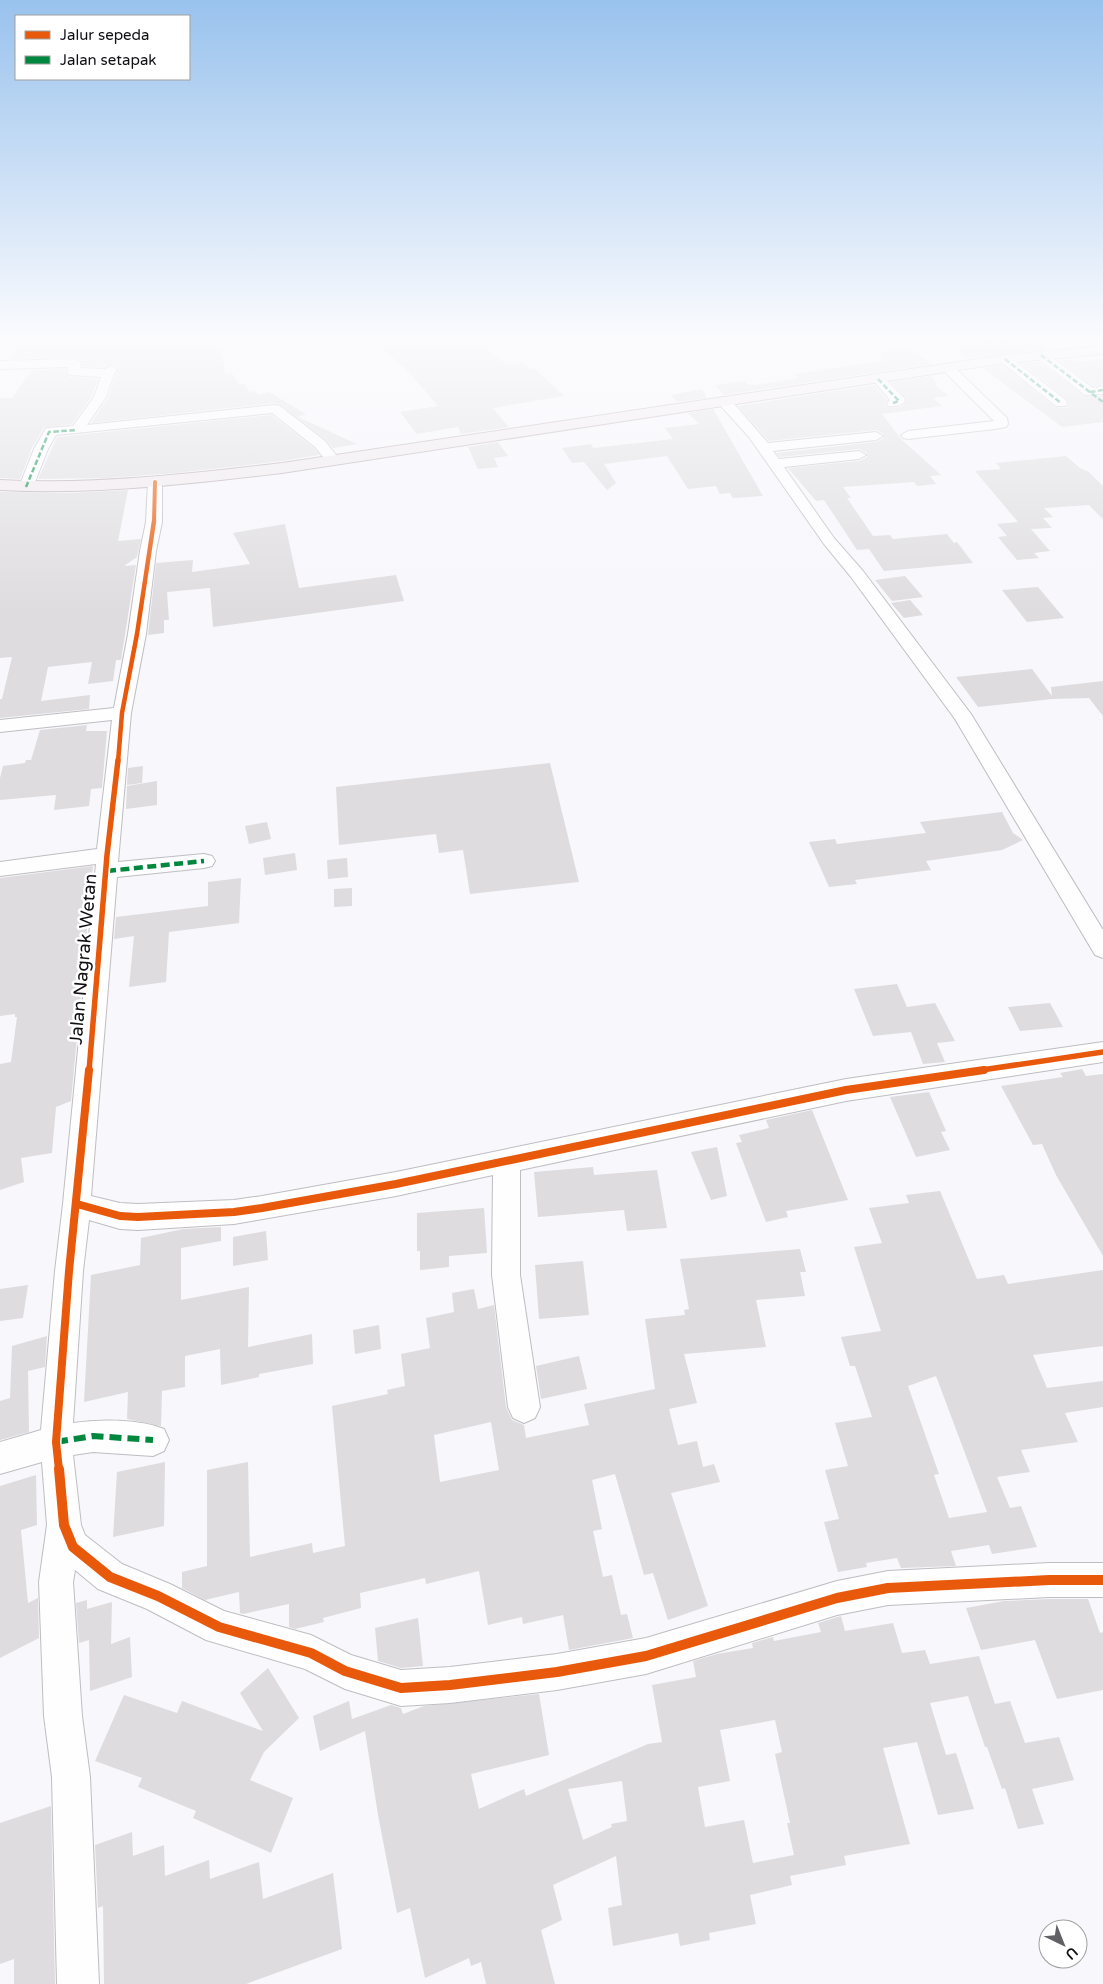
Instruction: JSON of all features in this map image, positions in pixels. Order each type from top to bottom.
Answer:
[{"type":"main road","points":[[0,485],[26,487],[93,486],[155,482],[333,460],[548,428]]},
{"type":"street","points":[[26,487],[50,432],[100,428]]},
{"type":"street","points":[[299,428],[320,444],[333,460]]},
{"type":"street","points":[[752,428],[763,438],[775,464],[829,541],[964,718],[1103,949]]},
{"type":"street","points":[[908,435],[972,428]]},
{"type":"street","points":[[763,438],[876,436]]},
{"type":"street","points":[[775,464],[859,454]]},
{"type":"street","name":"Jalan Nagrak Wetan","points":[[64,1525],[56,1442],[69,1271],[77,1204],[122,713],[137,634],[148,551],[154,522],[155,482]]},
{"type":"street","points":[[0,726],[122,713]]},
{"type":"street","points":[[0,869],[107,863],[204,861]]},
{"type":"street","points":[[77,1204],[120,1216],[138,1217],[234,1212],[396,1184],[846,1090],[1103,1052]]},
{"type":"street","points":[[507,1160],[506,1275],[524,1407]]},
{"type":"street","points":[[0,1458],[56,1442],[93,1436],[153,1440]]},
{"type":"street","points":[[64,1525],[74,1547],[110,1577],[158,1596],[219,1627],[311,1652],[345,1671],[401,1688],[557,1672],[646,1656],[837,1598],[888,1588],[1049,1580],[1103,1580]]},
{"type":"street","points":[[64,1525],[57,1591],[63,1716],[71,1776],[78,1984]]},
{"type":"building","points":[[0,428],[44,428],[32,448],[20,479],[0,478]]},
{"type":"building","points":[[149,428],[287,428],[314,448],[319,455],[176,473],[106,478],[38,479],[57,437]]},
{"type":"building","points":[[310,428],[321,428],[357,444],[333,448]]},
{"type":"building","points":[[412,428],[455,428],[417,434]]},
{"type":"building","points":[[458,428],[505,428],[461,434]]},
{"type":"building","points":[[665,428],[724,428],[763,496],[733,498],[730,493],[720,494],[716,486],[688,489],[667,456],[604,464],[616,483],[607,490],[584,462],[572,463],[562,448],[591,444],[593,448],[673,439]]},
{"type":"building","points":[[757,428],[892,428],[901,439],[941,475],[930,476],[936,484],[917,486],[914,482],[843,487],[851,498],[847,498],[873,536],[890,535],[893,539],[947,534],[954,543],[957,542],[973,563],[884,571],[869,549],[857,550],[824,500],[816,501],[788,468],[859,461],[867,457],[867,453],[859,449],[780,457],[776,453],[876,442],[884,438],[884,434],[876,430],[769,441]]},
{"type":"building","points":[[498,442],[508,456],[494,458],[498,467],[478,469],[468,447]]},
{"type":"building","points":[[1066,456],[1080,468],[1089,472],[1103,486],[1103,519],[1089,505],[1044,508],[1053,517],[1043,518],[1052,528],[1031,529],[1050,551],[1034,553],[1039,558],[1017,560],[998,537],[1007,536],[997,524],[1018,522],[975,471],[1001,469],[996,463]]},
{"type":"building","points":[[128,490],[118,541],[141,539],[137,557],[124,566],[136,565],[121,660],[116,660],[113,681],[88,684],[92,662],[48,667],[41,701],[90,695],[89,709],[0,718],[0,699],[2,699],[12,657],[0,658],[0,492],[71,493]]},
{"type":"building","points":[[285,524],[299,588],[396,575],[404,601],[213,627],[210,588],[167,592],[169,620],[164,620],[164,633],[148,635],[156,563],[193,560],[192,572],[250,564],[233,533]]},
{"type":"building","points":[[905,576],[923,597],[892,601],[875,580]]},
{"type":"building","points":[[1038,587],[1064,618],[1027,622],[1002,590]]},
{"type":"building","points":[[910,600],[923,615],[904,618],[891,603]]},
{"type":"building","points":[[1032,669],[1052,696],[1051,687],[1103,681],[1103,716],[1089,698],[1052,699],[978,707],[956,677]]},
{"type":"building","points":[[87,725],[86,731],[107,731],[102,788],[91,789],[89,806],[54,810],[56,795],[0,800],[0,778],[3,766],[25,763],[26,760],[31,760],[40,730]]},
{"type":"building","points":[[550,763],[579,882],[470,894],[463,850],[439,853],[436,834],[339,845],[336,787]]},
{"type":"building","points":[[143,766],[142,783],[127,785],[128,768]]},
{"type":"building","points":[[157,781],[157,805],[126,809],[127,786]]},
{"type":"building","points":[[1002,812],[1013,833],[1023,840],[1002,850],[926,861],[931,870],[855,880],[857,884],[829,887],[809,842],[835,839],[837,844],[926,833],[920,822]]},
{"type":"building","points":[[267,822],[271,839],[249,844],[245,826]]},
{"type":"building","points":[[295,853],[297,870],[265,875],[263,858]]},
{"type":"building","points":[[347,858],[348,877],[328,879],[327,860]]},
{"type":"building","points":[[93,866],[71,1101],[56,1107],[52,1153],[21,1158],[24,1182],[0,1190],[0,1064],[11,1062],[17,1017],[15,1017],[15,1014],[0,1016],[0,878]]},
{"type":"building","points":[[241,878],[239,923],[169,932],[166,982],[129,987],[134,936],[114,939],[116,917],[208,906],[208,882]]},
{"type":"building","points":[[352,888],[352,906],[334,907],[334,889]]},
{"type":"building","points":[[897,984],[907,1007],[935,1003],[955,1041],[937,1043],[945,1062],[923,1064],[911,1032],[873,1036],[854,989]]},
{"type":"building","points":[[1050,1003],[1063,1027],[1020,1031],[1008,1007]]},
{"type":"building","points":[[1082,1069],[1086,1076],[1103,1074],[1103,1256],[1056,1175],[1042,1144],[1033,1145],[1001,1086],[1063,1077],[1060,1073]]},
{"type":"building","points":[[929,1092],[946,1131],[941,1132],[950,1150],[916,1157],[890,1097]]},
{"type":"building","points":[[812,1110],[848,1200],[786,1211],[788,1217],[766,1222],[736,1143],[742,1142],[739,1135],[769,1128],[766,1120]]},
{"type":"building","points":[[717,1147],[727,1196],[711,1200],[691,1152]]},
{"type":"building","points":[[593,1167],[594,1175],[657,1170],[667,1228],[627,1231],[624,1210],[538,1217],[534,1172]]},
{"type":"building","points":[[940,1191],[977,1279],[1004,1275],[1008,1284],[1103,1270],[1103,1346],[1033,1355],[1047,1388],[1103,1381],[1103,1407],[1065,1413],[1078,1442],[1021,1450],[1030,1472],[997,1477],[1010,1508],[1021,1506],[1037,1547],[992,1554],[989,1545],[951,1551],[956,1566],[901,1568],[897,1558],[866,1563],[867,1567],[838,1572],[824,1522],[839,1519],[825,1470],[848,1466],[835,1423],[872,1417],[855,1366],[850,1366],[841,1337],[881,1331],[854,1247],[882,1243],[869,1208],[909,1203],[906,1195]],"holes":[[[936,1376],[987,1512],[949,1518],[934,1475],[939,1474],[908,1386]]]},
{"type":"building","points":[[484,1208],[487,1253],[449,1256],[449,1267],[420,1270],[420,1251],[417,1251],[417,1213]]},
{"type":"building","points":[[221,1227],[221,1241],[181,1248],[181,1300],[249,1287],[248,1347],[312,1334],[313,1364],[259,1374],[259,1377],[221,1385],[220,1349],[185,1356],[185,1387],[162,1391],[161,1426],[127,1419],[128,1392],[84,1402],[91,1275],[140,1265],[141,1238],[183,1229]]},
{"type":"building","points":[[266,1231],[268,1260],[233,1266],[233,1237]]},
{"type":"building","points":[[800,1249],[806,1272],[800,1272],[805,1296],[756,1300],[766,1347],[684,1354],[697,1403],[669,1409],[678,1445],[697,1441],[703,1467],[714,1464],[720,1482],[671,1493],[708,1606],[668,1620],[653,1573],[644,1575],[615,1474],[592,1480],[602,1529],[593,1531],[603,1577],[612,1575],[621,1615],[627,1614],[633,1638],[569,1650],[563,1615],[523,1624],[522,1617],[488,1625],[479,1571],[426,1584],[425,1578],[360,1593],[361,1608],[323,1618],[324,1622],[295,1629],[289,1627],[289,1604],[243,1614],[240,1613],[239,1592],[205,1600],[182,1588],[182,1572],[207,1566],[207,1470],[248,1462],[250,1557],[312,1543],[313,1553],[345,1546],[332,1406],[388,1394],[387,1390],[405,1386],[401,1354],[430,1348],[426,1318],[454,1312],[452,1293],[474,1289],[478,1309],[494,1305],[506,1407],[512,1420],[524,1425],[526,1438],[589,1425],[584,1404],[655,1389],[645,1319],[685,1315],[684,1310],[689,1309],[680,1259]],"holes":[[[491,1422],[499,1470],[440,1482],[434,1435]]]},
{"type":"building","points":[[583,1261],[589,1315],[539,1319],[535,1265]]},
{"type":"building","points":[[28,1285],[23,1318],[0,1321],[0,1289]]},
{"type":"building","points":[[379,1325],[381,1349],[355,1354],[353,1330]]},
{"type":"building","points":[[47,1336],[45,1367],[28,1371],[29,1432],[0,1440],[0,1401],[10,1398],[12,1346]]},
{"type":"building","points":[[579,1356],[587,1389],[541,1399],[536,1366]]},
{"type":"building","points":[[165,1462],[164,1526],[113,1537],[117,1472]]},
{"type":"building","points":[[36,1475],[37,1525],[21,1530],[28,1603],[38,1598],[39,1638],[0,1658],[0,1486]]},
{"type":"building","points":[[1088,1599],[1100,1633],[1103,1632],[1103,1690],[1057,1699],[1035,1640],[981,1650],[966,1608],[1004,1601]]},
{"type":"building","points":[[87,1600],[87,1609],[112,1602],[111,1644],[130,1637],[132,1677],[90,1691],[89,1640],[79,1643],[76,1603]]},
{"type":"building","points":[[841,1616],[845,1631],[893,1623],[902,1653],[925,1650],[930,1664],[979,1656],[995,1704],[1010,1701],[1025,1743],[1059,1737],[1074,1780],[1032,1789],[1044,1824],[1018,1829],[1005,1788],[1002,1789],[987,1747],[985,1747],[968,1696],[930,1703],[946,1755],[956,1753],[974,1809],[938,1815],[917,1742],[883,1748],[910,1844],[844,1856],[846,1865],[790,1876],[792,1885],[750,1895],[756,1924],[709,1933],[710,1940],[680,1946],[678,1933],[613,1946],[608,1908],[622,1905],[616,1856],[553,1885],[562,1920],[541,1930],[555,1984],[486,1984],[481,1962],[471,1966],[469,1958],[425,1978],[410,1908],[397,1913],[378,1815],[365,1731],[320,1751],[313,1716],[349,1701],[352,1719],[391,1705],[401,1708],[403,1714],[424,1706],[539,1694],[549,1755],[471,1774],[479,1809],[524,1789],[526,1796],[648,1744],[662,1742],[652,1685],[696,1677],[693,1661],[717,1654],[753,1648],[752,1643],[773,1637],[774,1641],[821,1632],[818,1623]],"holes":[[[775,1720],[782,1752],[775,1754],[790,1823],[787,1823],[794,1855],[753,1863],[744,1820],[705,1827],[698,1787],[730,1781],[720,1730]],[[622,1781],[627,1821],[611,1824],[612,1827],[583,1840],[568,1789]]]},
{"type":"building","points":[[418,1618],[423,1666],[401,1668],[378,1661],[375,1628]]},
{"type":"building","points":[[268,1668],[299,1718],[264,1752],[250,1780],[293,1798],[271,1853],[193,1818],[196,1811],[138,1787],[142,1778],[95,1761],[124,1695],[177,1713],[182,1701],[263,1731],[240,1693]]},
{"type":"building","points":[[51,1806],[55,1984],[14,1984],[14,1959],[0,1964],[0,1823]]},
{"type":"building","points":[[132,1832],[133,1856],[164,1845],[165,1876],[209,1860],[210,1879],[259,1862],[263,1899],[333,1873],[342,1949],[246,1984],[104,1984],[103,1906],[98,1908],[95,1845]]},
{"type":"marked path","points":[[26,487],[49,432],[77,430]]},
{"type":"marked path","points":[[107,871],[204,861]]},
{"type":"marked path","points":[[56,1442],[93,1436],[153,1440]]},
{"type":"cycle path","points":[[155,482],[154,522],[148,551],[137,634],[122,713],[113,813],[107,855],[77,1204],[69,1271],[56,1442],[64,1525],[73,1547],[110,1577],[158,1596],[219,1627],[311,1653],[345,1671],[401,1688],[450,1685],[557,1672],[646,1656],[837,1598],[888,1588],[1049,1580],[1103,1580]]},
{"type":"cycle path","points":[[77,1204],[120,1216],[138,1217],[234,1212],[262,1208],[396,1184],[846,1090],[1103,1052]]}]
